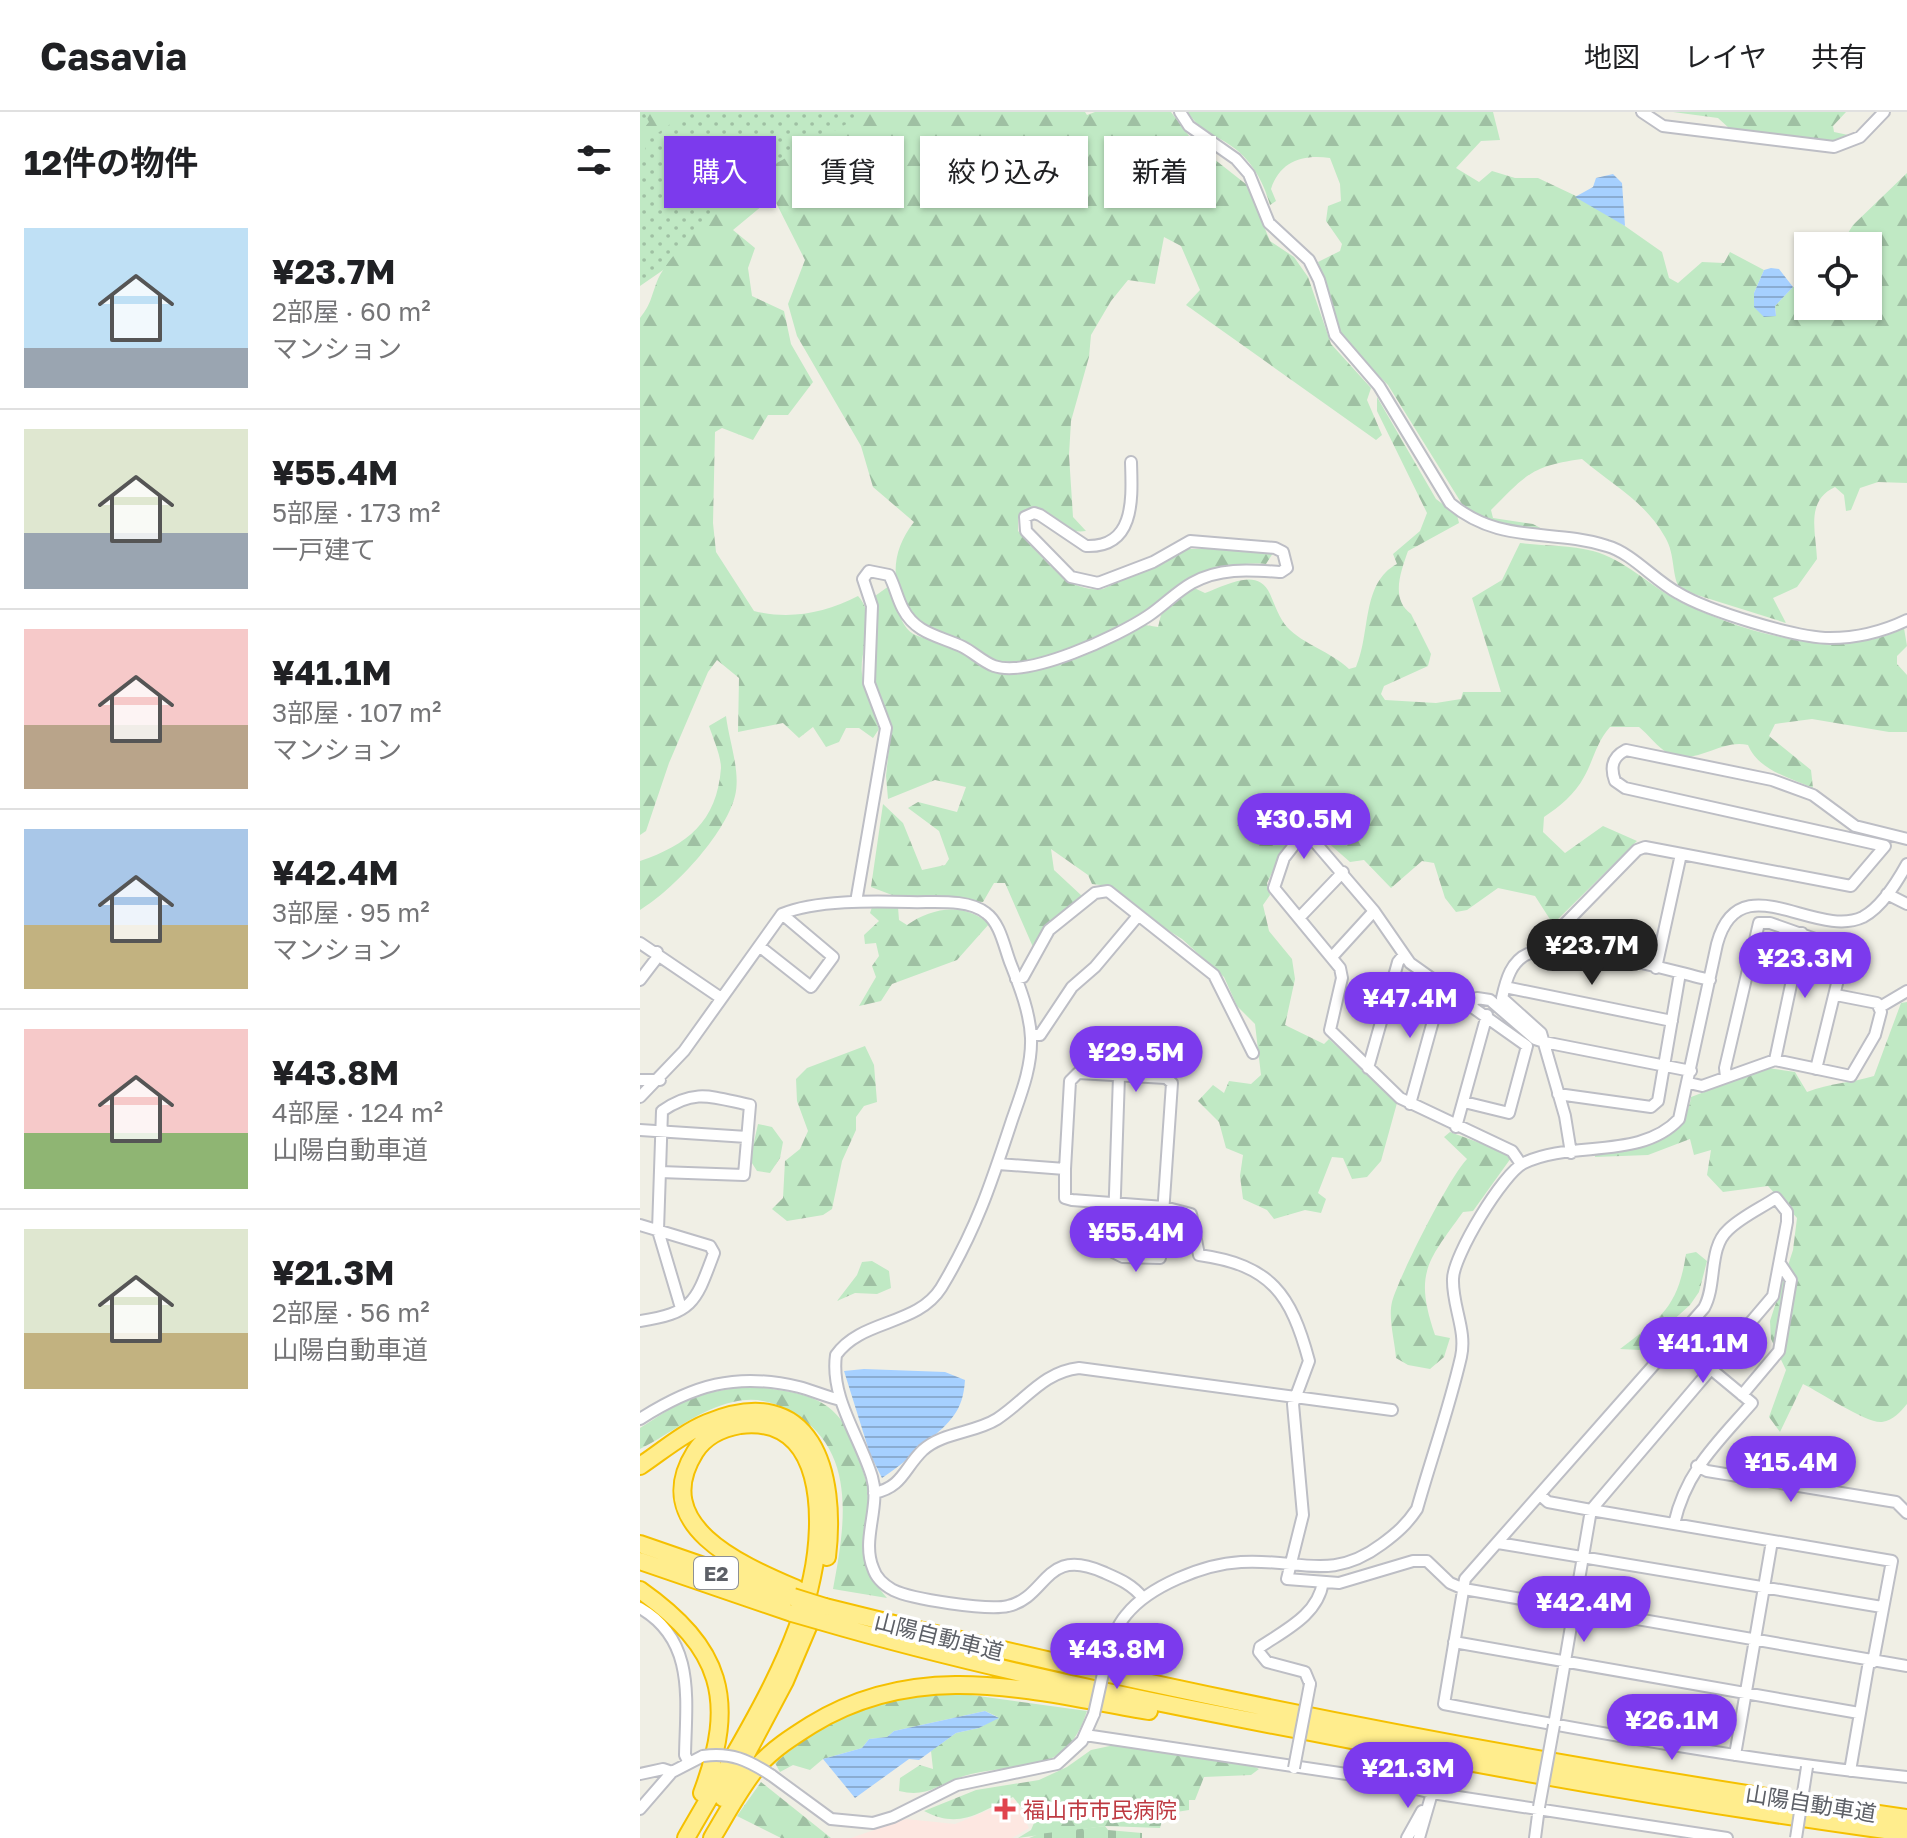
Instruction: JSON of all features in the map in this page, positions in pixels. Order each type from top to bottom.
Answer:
[{"type":"highway","points":[[640,1466],[704,1424],[741,1412],[760,1413],[775,1416],[802,1431],[813,1445],[828,1484],[827,1558],[807,1631],[785,1681],[702,1838]]},
{"type":"highway","points":[[683,1838],[792,1639],[812,1580],[819,1517],[814,1475],[800,1448],[788,1437],[760,1426],[747,1425],[719,1431],[706,1439],[689,1462],[684,1491],[688,1514],[704,1539],[794,1600],[824,1609]]},
{"type":"highway","name":"山陽自動車道","points":[[640,1544],[794,1600]]},
{"type":"highway","name":"山陽自動車道","points":[[640,1561],[794,1600],[1003,1669],[1340,1738],[1635,1791],[1907,1833]]},
{"type":"highway","points":[[640,1590],[689,1629],[716,1678],[720,1707],[718,1743],[699,1802],[683,1838]]},
{"type":"highway","name":"山陽自動車道","points":[[824,1609],[1032,1660],[1342,1723],[1652,1778],[1907,1818]]},
{"type":"highway","points":[[712,1838],[742,1787],[783,1742],[828,1714],[880,1692],[943,1683],[998,1686],[1252,1728],[1340,1738]]},
{"type":"street","points":[[1180,112],[1189,126],[1236,159],[1249,174],[1269,223],[1309,260],[1319,280],[1335,335],[1379,386],[1450,503],[1465,516],[1507,532],[1610,546],[1682,596],[1725,613],[1809,635],[1826,638],[1865,635],[1907,620]]},
{"type":"street","points":[[1642,112],[1663,126],[1834,147],[1860,137],[1884,112]]},
{"type":"street","points":[[856,902],[886,728],[867,668],[872,606],[863,579],[869,571],[889,575],[902,607],[921,631],[963,647],[992,666],[1022,668],[1086,647],[1147,617],[1192,583],[1210,576],[1256,568],[1281,572],[1287,568],[1283,552],[1275,548],[1190,541],[1153,562],[1098,583],[1071,577],[1026,531],[1025,517],[1034,513],[1040,515],[1086,546],[1109,542],[1119,535],[1132,509],[1131,462]]},
{"type":"street","points":[[1549,949],[1552,937],[1637,850],[1645,847],[1851,886],[1885,846],[1625,788],[1615,781],[1612,774],[1614,759],[1619,753],[1634,751],[1772,780],[1813,795],[1855,826],[1907,839]]},
{"type":"street","points":[[1464,1102],[1509,1113],[1527,1046],[1403,956],[1374,911],[1343,872],[1314,841],[1298,840],[1284,858],[1274,888],[1340,968],[1342,978],[1330,1030],[1410,1104],[1512,1151],[1521,1164]]},
{"type":"street","points":[[1656,968],[1681,854]]},
{"type":"street","points":[[640,1809],[672,1772],[688,1761],[720,1754],[746,1759],[831,1819],[873,1823],[893,1817],[957,1785],[1057,1764],[1071,1755],[1085,1735],[1119,1625],[1143,1598],[1228,1564],[1325,1568],[1349,1564],[1405,1527],[1417,1509],[1461,1355],[1461,1325],[1453,1289],[1455,1265],[1510,1174],[1521,1164],[1660,1135],[1679,1119],[1722,926],[1731,913],[1747,906],[1765,906],[1851,920],[1874,909],[1907,864]]},
{"type":"street","points":[[1299,918],[1343,872]]},
{"type":"street","points":[[1016,979],[1023,977],[1049,930],[1101,889],[1114,895],[1137,917],[1214,975],[1253,1053]]},
{"type":"street","points":[[1887,894],[1907,904]]},
{"type":"street","points":[[640,1097],[660,1080],[782,914],[856,902],[974,906],[993,920],[1016,979],[1031,1035],[1027,1074],[976,1227],[938,1292],[919,1309],[858,1335],[843,1345],[836,1355],[841,1400],[873,1479],[869,1539],[872,1566],[883,1583],[900,1593],[1007,1606],[1023,1599],[1058,1568],[1075,1564],[1120,1579],[1135,1588],[1143,1598]]},
{"type":"street","points":[[1332,957],[1374,911]]},
{"type":"street","points":[[759,946],[811,987],[833,957],[782,914]]},
{"type":"street","points":[[1031,1035],[1040,1035],[1072,987],[1095,967],[1137,917]]},
{"type":"street","points":[[1726,1077],[1725,1068],[1759,923],[1770,923],[1802,933],[1838,947],[1844,955],[1816,1069]]},
{"type":"street","points":[[1775,1060],[1802,933]]},
{"type":"street","points":[[640,943],[721,998]]},
{"type":"street","points":[[1571,1153],[1541,1033],[1502,998],[1508,973],[1528,953],[1561,947],[1710,980]]},
{"type":"street","points":[[640,980],[656,959],[657,952]]},
{"type":"street","points":[[1368,1068],[1398,962],[1403,956]]},
{"type":"street","points":[[1558,1094],[1651,1107],[1658,1101],[1680,973]]},
{"type":"street","points":[[1410,1104],[1443,985]]},
{"type":"street","points":[[1505,987],[1672,1021]]},
{"type":"street","points":[[1689,1083],[1702,1086],[1775,1060],[1851,1076],[1875,1035],[1880,1007],[1907,991]]},
{"type":"street","points":[[1836,995],[1877,1003],[1880,1007]]},
{"type":"street","points":[[1471,1004],[1477,998],[1490,1000],[1535,1039],[1544,1042],[1691,1071]]},
{"type":"street","points":[[1456,1127],[1487,1015]]},
{"type":"street","points":[[1119,1076],[1115,1203],[1113,1252],[1123,1257],[1160,1258],[1164,1207],[1172,1083],[1166,1078],[1078,1073],[1070,1081],[1065,1198],[1115,1203],[1164,1207],[1191,1214],[1199,1255],[1232,1262],[1267,1277],[1287,1299],[1309,1361],[1293,1404],[1303,1527],[1288,1566],[1287,1579],[1323,1582],[1357,1579],[1413,1561],[1427,1561],[1460,1588],[1907,1666]]},
{"type":"street","points":[[640,1080],[660,1080]]},
{"type":"street","points":[[660,1172],[744,1175],[750,1105],[700,1094],[681,1097],[662,1111],[658,1230],[681,1308]]},
{"type":"street","points":[[640,1130],[747,1137]]},
{"type":"street","points":[[998,1164],[1065,1169]]},
{"type":"street","points":[[1535,1838],[1539,1807],[1554,1725],[1573,1609],[1591,1510],[1713,1371],[1773,1296],[1781,1265],[1787,1212],[1776,1198],[1728,1229],[1721,1238],[1711,1296],[1676,1340],[1465,1579],[1460,1588],[1444,1704],[1554,1725],[1807,1767],[1907,1777]]},
{"type":"street","points":[[640,1225],[710,1246],[714,1253],[696,1300],[666,1317],[640,1321]]},
{"type":"street","points":[[1742,1395],[1779,1351],[1791,1280],[1781,1265]]},
{"type":"street","points":[[1674,1524],[1681,1494],[1697,1466],[1752,1403],[1676,1340]]},
{"type":"street","points":[[874,1493],[894,1487],[924,1450],[997,1419],[1048,1377],[1063,1370],[1079,1368],[1392,1410]]},
{"type":"street","points":[[640,1419],[678,1394],[698,1387],[736,1381],[799,1387],[841,1400]]},
{"type":"street","points":[[1697,1466],[1754,1480],[1896,1502],[1907,1513]]},
{"type":"street","points":[[1540,1495],[1548,1502],[1892,1561],[1859,1713],[1850,1771]]},
{"type":"street","points":[[1735,1755],[1772,1541]]},
{"type":"street","points":[[1498,1543],[1882,1607]]},
{"type":"street","points":[[1294,1768],[1310,1676],[1267,1662],[1259,1652],[1260,1647],[1291,1629],[1308,1613],[1323,1582]]},
{"type":"street","points":[[640,1608],[668,1633],[684,1661],[688,1686],[685,1755],[688,1761]]},
{"type":"street","points":[[1454,1642],[1859,1713]]},
{"type":"street","points":[[1085,1735],[1373,1778],[1432,1793],[1727,1838]]},
{"type":"street","points":[[1796,1838],[1807,1767]]},
{"type":"street","points":[[640,1774],[663,1769],[672,1772]]},
{"type":"street","points":[[1419,1838],[1432,1793]]},
{"type":"street","points":[[1407,1838],[1423,1808],[1426,1808]]},
{"type":"shaded area","name":"福山市市民病院","points":[[1015,1799],[1029,1828],[1012,1838],[851,1838],[906,1819],[955,1824]]},
{"type":"green space","points":[[640,112],[955,112],[871,127],[858,136],[792,136],[792,181],[776,192],[776,136],[664,136],[664,208],[753,208],[640,286]]},
{"type":"green space","points":[[644,112],[688,112],[649,139],[640,163],[640,133],[649,122]]},
{"type":"green space","points":[[868,112],[1085,112],[1087,115],[1095,112],[1171,112],[1189,136],[1104,136],[1104,208],[1216,208],[1216,161],[1247,185],[1270,241],[1294,257],[1308,277],[1331,344],[1371,388],[1367,400],[1382,435],[1376,440],[1186,305],[1200,290],[1181,246],[1164,237],[1155,284],[1128,280],[1091,335],[1089,357],[1071,421],[1069,455],[1073,517],[1086,531],[1064,528],[1034,506],[1018,518],[1018,531],[1066,579],[1090,589],[1103,589],[1187,549],[1266,549],[1273,553],[1266,564],[1230,566],[1195,576],[1146,613],[1114,631],[1071,649],[1027,661],[992,659],[924,626],[904,606],[896,576],[899,548],[914,522],[873,487],[861,446],[797,336],[788,304],[805,260],[776,203],[776,163],[792,154],[792,208],[904,208],[904,136],[825,136]]},
{"type":"green space","points":[[1188,112],[1493,112],[1500,140],[1481,141],[1456,168],[1479,182],[1492,171],[1515,178],[1538,178],[1595,205],[1662,252],[1669,278],[1678,283],[1702,262],[1724,263],[1730,252],[1764,270],[1754,293],[1776,316],[1775,306],[1794,287],[1794,320],[1882,320],[1882,232],[1849,232],[1907,173],[1907,483],[1878,482],[1860,488],[1851,510],[1846,511],[1844,495],[1835,487],[1819,500],[1814,518],[1817,559],[1797,587],[1773,598],[1786,623],[1681,590],[1671,551],[1657,524],[1637,503],[1582,459],[1551,465],[1530,474],[1491,510],[1493,518],[1533,524],[1546,531],[1489,523],[1462,504],[1388,385],[1342,339],[1318,262],[1340,251],[1342,244],[1326,221],[1328,206],[1341,201],[1340,184],[1330,158],[1311,157],[1287,166],[1275,179],[1271,189],[1276,201],[1270,205],[1258,176],[1244,157]]},
{"type":"green space","points":[[1673,112],[1846,112],[1833,126],[1834,132],[1853,136],[1828,145],[1730,129],[1718,118]]},
{"type":"green space","points":[[716,208],[760,208],[733,230],[755,248],[748,268],[752,296],[784,311],[791,344],[813,382],[788,415],[768,415],[753,440],[722,428],[715,432],[713,523],[716,552],[754,611],[794,615],[833,607],[858,596],[864,605],[868,624],[862,674],[879,729],[873,738],[859,728],[846,728],[839,742],[826,747],[813,727],[799,738],[783,723],[738,732],[739,678],[717,660],[708,672],[669,763],[646,831],[640,835],[640,318],[664,269]]},
{"type":"green space","points":[[1377,397],[1436,499],[1457,515],[1459,523],[1408,551],[1399,593],[1431,654],[1428,666],[1384,686],[1381,694],[1385,700],[1436,703],[1461,699],[1463,692],[1501,692],[1472,598],[1502,580],[1520,543],[1575,548],[1605,555],[1702,612],[1759,632],[1790,639],[1820,643],[1850,642],[1878,638],[1904,628],[1907,646],[1897,656],[1897,664],[1907,675],[1907,732],[1889,732],[1812,719],[1775,724],[1769,736],[1811,770],[1813,788],[1767,767],[1748,745],[1728,745],[1689,757],[1678,756],[1664,751],[1639,727],[1610,727],[1576,789],[1544,817],[1543,832],[1565,853],[1603,826],[1637,841],[1553,924],[1535,896],[1498,888],[1467,910],[1456,912],[1445,898],[1434,863],[1422,861],[1391,888],[1364,860],[1350,862],[1317,833],[1290,835],[1267,883],[1270,895],[1263,905],[1269,931],[1292,959],[1295,979],[1285,1025],[1324,1044],[1329,1039],[1397,1103],[1381,1161],[1367,1177],[1352,1179],[1343,1158],[1332,1157],[1318,1193],[1326,1199],[1321,1213],[1305,1210],[1274,1219],[1267,1210],[1243,1199],[1240,1176],[1243,1155],[1226,1148],[1219,1122],[1198,1101],[1213,1085],[1224,1093],[1229,1081],[1251,1084],[1261,1075],[1255,1024],[1237,1006],[1224,977],[1182,939],[1142,914],[1109,886],[1092,884],[1088,875],[1051,849],[1054,870],[1082,896],[1048,924],[1033,947],[1005,883],[994,883],[983,902],[892,895],[871,887],[883,804],[903,823],[922,870],[945,865],[949,859],[939,831],[908,808],[918,802],[957,812],[966,787],[935,780],[888,799],[886,776],[891,729],[870,676],[877,625],[875,596],[889,586],[902,620],[913,634],[961,651],[999,671],[1107,643],[1145,625],[1158,627],[1161,615],[1192,587],[1205,593],[1240,580],[1258,581],[1265,586],[1287,627],[1349,669],[1356,667],[1372,596],[1386,572],[1397,564],[1393,554],[1420,531],[1427,513],[1377,411]]},
{"type":"green space","points":[[726,716],[737,777],[735,796],[729,811],[696,860],[640,910],[640,861],[685,839],[697,829],[713,803],[721,768],[709,726]]},
{"type":"green space","points":[[872,907],[898,907],[899,920],[907,925],[927,914],[948,910],[970,912],[989,924],[957,960],[892,984],[881,1001],[859,1006],[876,977],[872,966],[879,956],[876,943],[865,944],[864,935],[879,921],[870,913]]},
{"type":"green space","points":[[1907,1002],[1907,1404],[1890,1419],[1875,1421],[1803,1384],[1780,1432],[1769,1417],[1786,1370],[1771,1339],[1770,1321],[1793,1250],[1797,1218],[1768,1186],[1723,1192],[1707,1175],[1711,1150],[1694,1155],[1690,1139],[1648,1155],[1595,1157],[1595,1153],[1655,1141],[1679,1125],[1687,1113],[1691,1097],[1768,1068],[1795,1072],[1807,1092],[1874,1076],[1901,1003]]},
{"type":"green space","points":[[865,1046],[874,1065],[877,1102],[864,1106],[856,1117],[856,1130],[842,1161],[832,1209],[823,1215],[787,1221],[772,1209],[783,1198],[785,1161],[800,1149],[808,1131],[797,1101],[796,1079],[807,1068]]},
{"type":"green space","points":[[758,1124],[772,1127],[783,1142],[780,1158],[770,1173],[757,1171],[750,1160]]},
{"type":"green space","points":[[1450,1132],[1507,1153],[1511,1158],[1473,1211],[1463,1212],[1440,1244],[1428,1269],[1425,1297],[1435,1335],[1450,1338],[1444,1357],[1430,1369],[1408,1365],[1396,1358],[1391,1308],[1404,1271],[1426,1227],[1467,1159],[1444,1137]]},
{"type":"green space","points":[[1696,1252],[1707,1261],[1699,1292],[1690,1305],[1640,1350],[1620,1349],[1665,1310],[1678,1287],[1686,1254]]},
{"type":"green space","points":[[872,1261],[889,1271],[891,1288],[877,1294],[855,1293],[837,1301],[857,1275],[862,1262]]},
{"type":"green space","points":[[747,1386],[802,1395],[829,1408],[840,1419],[849,1433],[867,1484],[865,1559],[887,1598],[833,1589],[843,1515],[837,1468],[828,1447],[813,1428],[792,1412],[763,1401],[733,1402],[697,1416],[640,1449],[640,1428],[690,1396]]},
{"type":"green space","points":[[926,1694],[964,1694],[1087,1711],[1078,1733],[1053,1758],[1021,1767],[964,1776],[918,1793],[899,1791],[900,1778],[920,1765],[933,1769],[931,1751],[956,1733],[979,1728],[998,1717],[985,1711],[894,1731],[887,1737],[869,1739],[862,1748],[823,1759],[810,1770],[793,1765],[780,1772],[775,1763],[793,1748],[845,1716],[882,1703]]},
{"type":"green space","points":[[1119,1744],[1245,1762],[1259,1769],[1251,1775],[1204,1777],[1195,1800],[1189,1800],[1189,1810],[1164,1814],[1160,1828],[1105,1826],[1018,1838],[1031,1830],[1034,1823],[1013,1797],[959,1819],[948,1819],[924,1811],[976,1790],[1039,1780],[1067,1767],[1091,1750]]},
{"type":"green space","points":[[761,1782],[831,1838],[781,1838],[737,1816]]},
{"type":"green space","points":[[1105,1826],[1108,1830],[1142,1833],[1142,1838],[1029,1838],[1039,1834]]},
{"type":"water","points":[[1613,174],[1622,183],[1625,226],[1575,197],[1593,187],[1596,178]]},
{"type":"water","points":[[1779,269],[1793,287],[1775,306],[1776,316],[1764,317],[1754,307],[1754,293],[1764,270]]},
{"type":"water","points":[[844,1371],[945,1372],[965,1380],[958,1408],[949,1422],[882,1478],[870,1454]]},
{"type":"water","points":[[985,1711],[999,1718],[979,1728],[956,1733],[919,1760],[909,1759],[855,1798],[823,1759],[862,1748],[869,1739],[887,1737],[894,1731]]},
{"type":"place","name":"福山市市民病院","points":[[1005,1809]]}]
